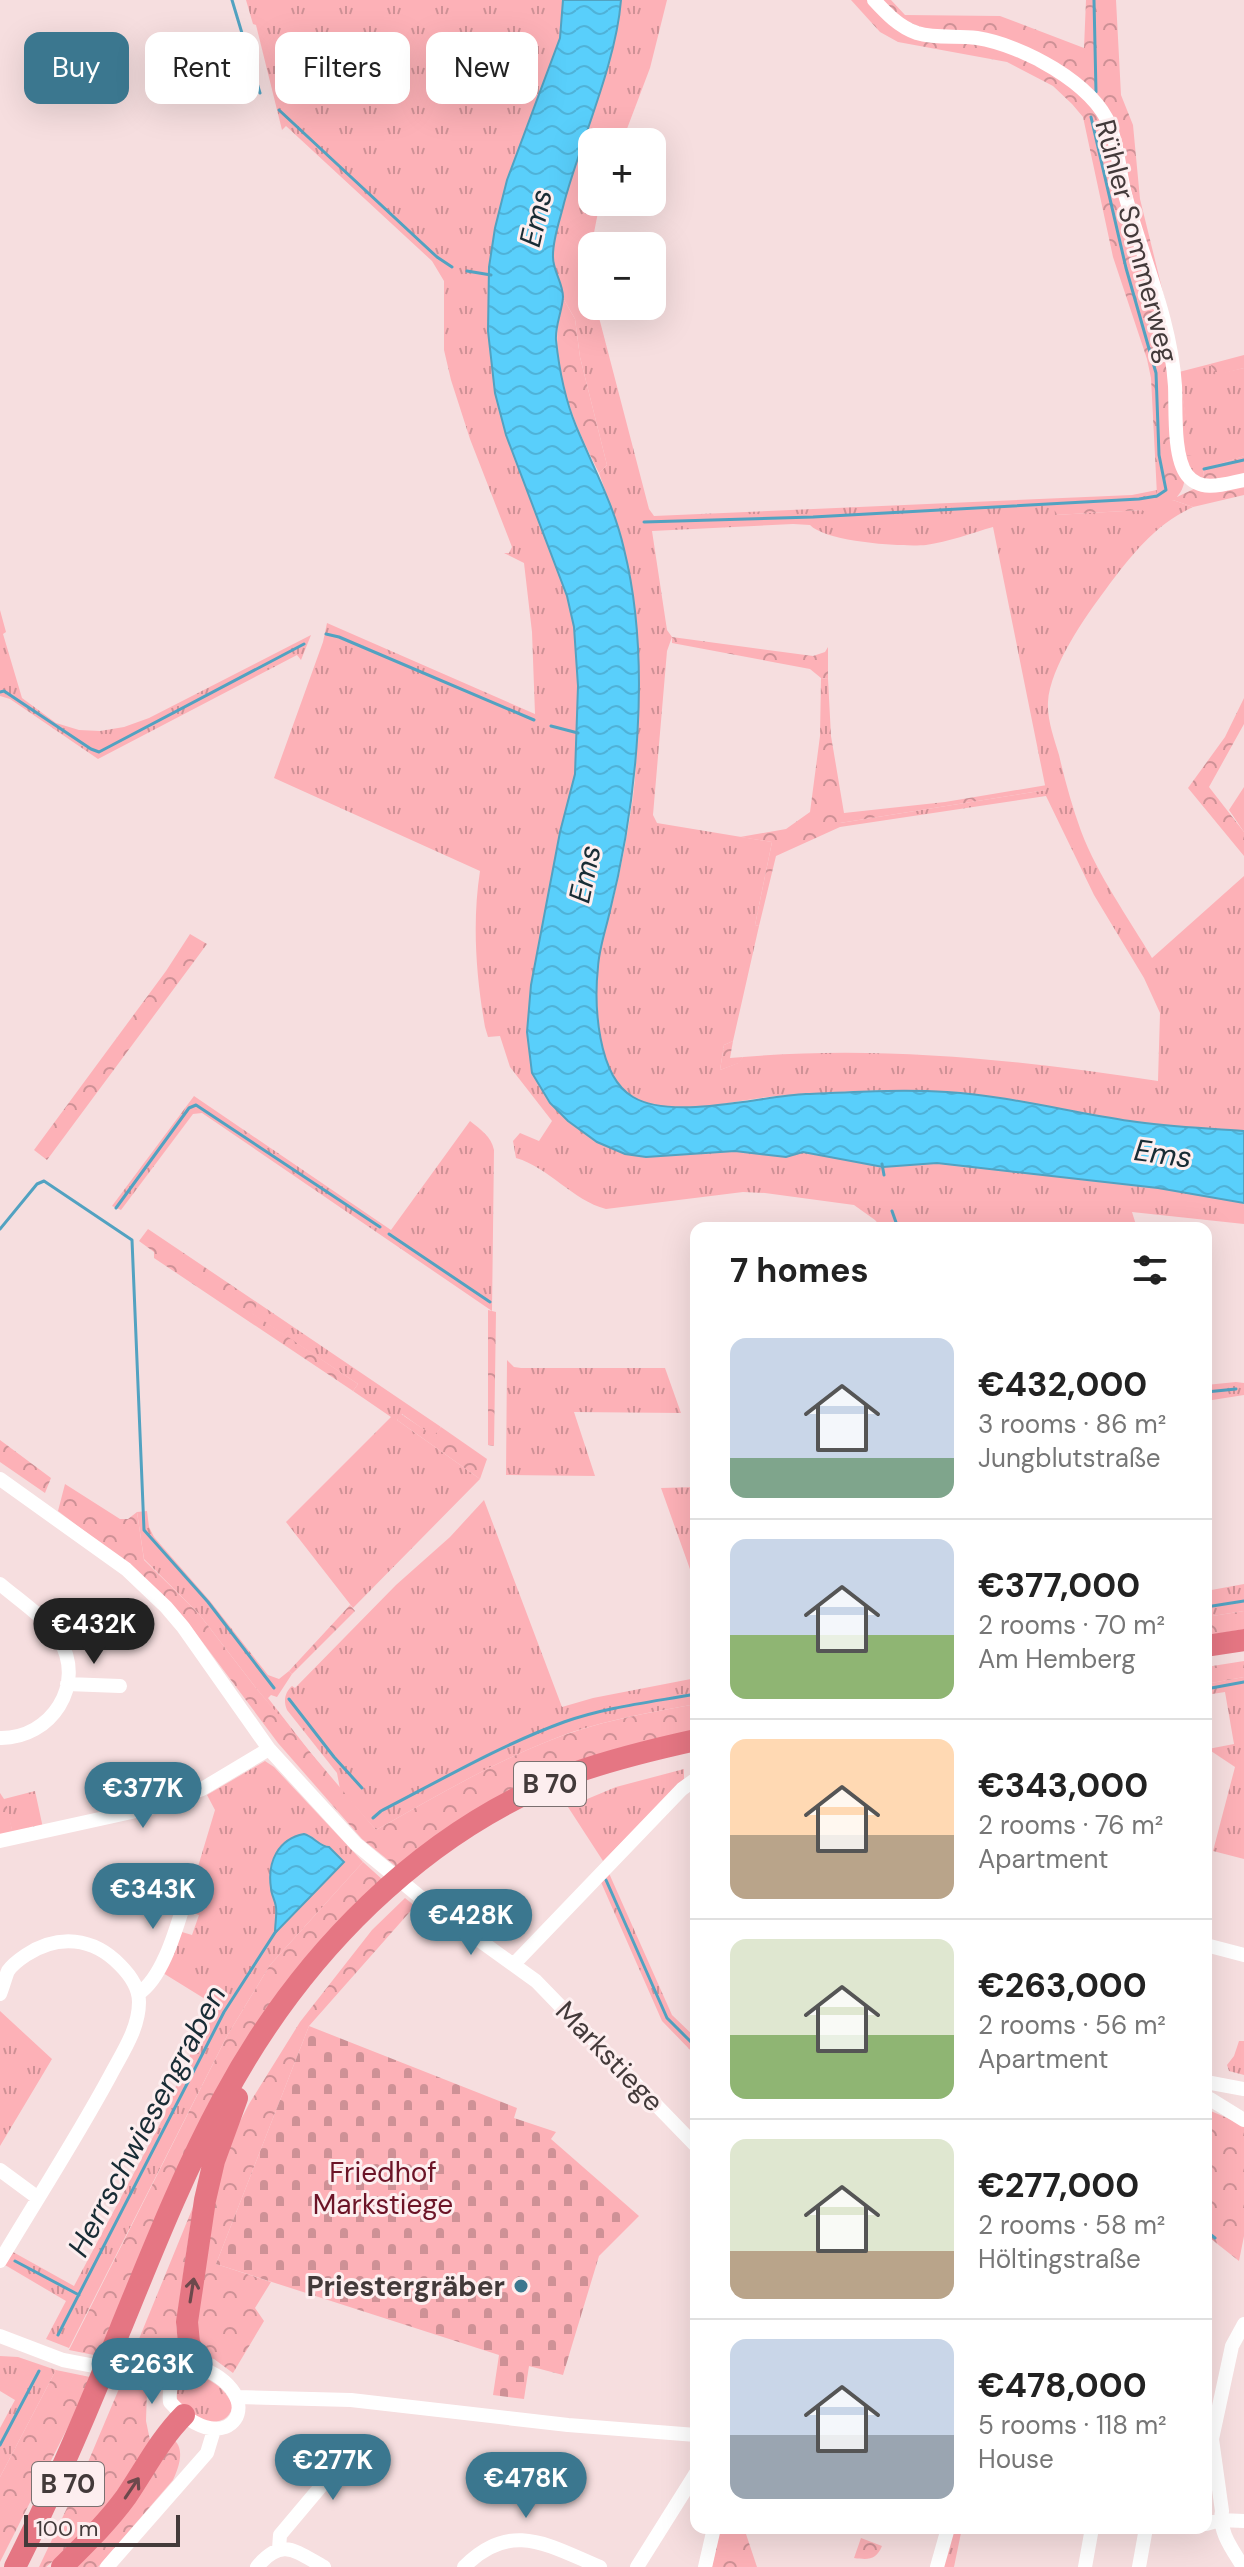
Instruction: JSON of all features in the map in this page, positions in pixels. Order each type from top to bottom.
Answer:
[{"type":"highway","points":[[1212,1645],[1244,1640]]},
{"type":"highway","points":[[1212,1657],[1244,1651]]},
{"type":"highway","name":"B 70","points":[[29,2567],[68,2486],[98,2398],[189,2165],[254,2046],[327,1947],[491,1813],[572,1774],[617,1759],[690,1741]]},
{"type":"highway","name":"B 70","points":[[424,1866],[498,1824],[580,1784],[690,1754]]},
{"type":"highway","name":"B 70","points":[[124,2335],[237,2098],[300,2000],[382,1900]]},
{"type":"highway","points":[[196,2366],[187,2322],[203,2215],[214,2161],[237,2098]]},
{"type":"highway","name":"B 70","points":[[15,2567],[98,2398]]},
{"type":"highway","points":[[62,2567],[123,2500],[164,2436],[184,2415]]},
{"type":"street","name":"Rühler Sommerweg","points":[[874,0],[890,17],[916,33],[975,38],[1019,50],[1064,77],[1102,110],[1115,143],[1124,194],[1157,297],[1171,354],[1181,463],[1192,480],[1202,485],[1244,480]]},
{"type":"street","name":"Markstiege","points":[[1,1482],[126,1569],[166,1607],[269,1749],[362,1850],[425,1901],[514,1964],[562,2006],[690,2140]]},
{"type":"street","points":[[0,1584],[51,1627],[65,1651],[67,1684],[59,1706],[38,1730],[20,1737],[0,1738]]},
{"type":"street","points":[[67,1684],[120,1686]]},
{"type":"street","points":[[0,1841],[159,1806],[202,1789],[269,1749]]},
{"type":"street","points":[[514,1964],[690,1783]]},
{"type":"street","points":[[138,1994],[150,1987],[159,1970],[190,1885]]},
{"type":"street","points":[[0,1994],[4,1966],[55,1941],[74,1940],[95,1946],[114,1958],[129,1974],[138,1994],[135,2029],[87,2120],[0,2261]]},
{"type":"street","points":[[1212,1947],[1244,1955]]},
{"type":"street","points":[[1212,2083],[1244,2089]]},
{"type":"street","points":[[1212,2100],[1244,2107]]},
{"type":"street","points":[[1212,2101],[1244,2120]]},
{"type":"street","points":[[0,2170],[38,2198]]},
{"type":"street","points":[[1213,2522],[1222,2511],[1212,2439],[1232,2346],[1244,2324]]},
{"type":"street","points":[[0,2336],[63,2360],[173,2381]]},
{"type":"street","points":[[196,2366],[230,2386],[237,2397],[239,2408],[236,2420],[225,2428],[214,2430],[202,2427],[170,2402],[169,2392],[180,2371],[196,2366]]},
{"type":"street","points":[[237,2397],[360,2401],[568,2425],[690,2435]]},
{"type":"street","points":[[107,2567],[207,2453],[214,2430]]},
{"type":"street","points":[[279,2549],[280,2535],[354,2447]]},
{"type":"street","points":[[637,2567],[690,2493]]},
{"type":"street","points":[[1213,2522],[1244,2521]]},
{"type":"street","points":[[1213,2522],[1243,2567]]},
{"type":"street","points":[[705,2567],[713,2534]]},
{"type":"street","points":[[937,2567],[946,2534]]},
{"type":"street","points":[[1085,2567],[1091,2534]]},
{"type":"street","points":[[1139,2567],[1145,2534]]},
{"type":"street","points":[[464,2567],[486,2547],[519,2539],[538,2542],[600,2567]]},
{"type":"street","points":[[257,2567],[267,2555],[279,2549],[292,2550],[324,2567]]},
{"type":"green space","points":[[246,0],[563,0],[560,38],[538,97],[538,32],[426,32],[426,104],[535,104],[507,180],[495,228],[489,267],[488,331],[495,393],[506,435],[567,596],[574,627],[578,686],[575,774],[560,832],[531,985],[527,1032],[532,1073],[568,1121],[597,1142],[625,1154],[646,1157],[735,1151],[786,1157],[803,1152],[883,1167],[937,1163],[1158,1188],[1244,1203],[1244,1224],[1132,1212],[1135,1222],[877,1222],[854,1205],[743,1192],[606,1209],[582,1199],[540,1169],[516,1158],[513,1141],[520,1133],[539,1141],[552,1121],[510,1067],[500,1036],[488,1037],[485,1027],[476,949],[480,871],[274,778],[327,623],[535,714],[532,632],[524,563],[504,553],[509,553],[512,547],[451,380],[444,350],[444,281],[432,261],[286,126],[282,130],[276,104],[410,104],[410,32],[275,32],[275,102],[256,25],[253,24]]},
{"type":"green space","points":[[621,0],[667,0],[650,68],[627,128],[587,128],[614,40]]},
{"type":"green space","points":[[851,0],[891,0],[905,15],[1000,16],[1084,48],[1086,0],[1116,0],[1121,95],[1133,125],[1140,199],[1172,329],[1192,455],[1179,457],[1184,478],[1177,497],[1202,485],[1204,469],[1244,456],[1244,495],[1193,507],[1173,500],[1157,520],[1142,510],[1055,515],[1054,503],[1157,495],[1151,378],[1113,257],[1083,117],[1053,86],[1007,62],[898,42],[880,32]]},
{"type":"green space","points":[[578,157],[578,216],[597,216],[594,232],[578,232],[578,320],[600,320],[649,509],[654,516],[1132,495],[1157,490],[1157,496],[1055,503],[1055,515],[1142,510],[1173,500],[1193,507],[1167,522],[1144,542],[1098,600],[1062,658],[1050,688],[1048,709],[1069,793],[1088,848],[1152,958],[1244,876],[1244,1131],[1144,1123],[995,1097],[928,1091],[799,1095],[674,1108],[640,1101],[626,1092],[615,1078],[606,1061],[601,1041],[596,1000],[600,947],[620,872],[633,797],[637,725],[636,629],[626,561],[599,473],[607,465],[580,357],[575,319],[563,298],[553,266],[552,251]],"holes":[[[793,524],[810,525],[819,531],[883,544],[926,545],[993,527],[1046,790],[840,823],[840,827],[1046,796],[1094,895],[1144,978],[1160,1013],[1158,1081],[1003,1061],[899,1054],[743,1057],[738,1063],[720,1070],[724,1045],[733,1041],[759,926],[755,925],[772,842],[657,823],[653,815],[667,651],[672,637],[667,630],[652,531]]]},
{"type":"green space","points":[[563,298],[575,319],[580,357],[607,465],[599,473],[571,410],[559,366],[558,321]]},
{"type":"green space","points":[[1244,355],[1244,368],[1217,375],[1210,364]]},
{"type":"green space","points":[[1210,364],[1217,374],[1244,368],[1244,456],[1204,469],[1202,485],[1179,456],[1191,455],[1179,372]]},
{"type":"green space","points":[[0,610],[6,632],[3,634],[22,698],[56,723],[79,730],[124,727],[149,718],[311,635],[301,660],[297,655],[98,759],[10,699],[0,696]]},
{"type":"green space","points":[[672,637],[813,656],[825,652],[828,647],[828,679],[821,678],[810,669],[672,643]]},
{"type":"green space","points":[[821,678],[828,679],[831,736],[820,736]]},
{"type":"green space","points":[[1244,698],[1244,724],[1209,787],[1244,832],[1244,856],[1188,788],[1225,737]]},
{"type":"green space","points":[[820,736],[831,736],[844,813],[945,802],[1047,785],[1046,790],[840,823],[840,827],[776,856],[759,926],[755,925],[772,842],[740,837],[786,829],[810,812]]},
{"type":"green space","points":[[1244,787],[1244,832],[1229,810]]},
{"type":"green space","points":[[190,934],[207,944],[47,1160],[34,1150]]},
{"type":"green space","points":[[733,1041],[730,1058],[743,1057],[739,1063],[720,1070],[724,1045]]},
{"type":"green space","points":[[194,1096],[391,1230],[470,1121],[488,1137],[494,1150],[492,1311],[202,1113],[193,1114],[121,1210],[112,1206]]},
{"type":"green space","points":[[148,1229],[258,1303],[252,1313],[358,1384],[353,1391],[154,1258],[154,1252],[139,1241]]},
{"type":"green space","points":[[258,1303],[441,1427],[434,1437],[402,1414],[397,1420],[480,1479],[353,1608],[286,1522],[391,1417],[353,1391],[358,1384],[251,1313]]},
{"type":"green space","points":[[488,1310],[496,1312],[494,1446],[488,1445]]},
{"type":"green space","points":[[507,1360],[514,1367],[521,1368],[665,1368],[681,1413],[574,1412],[595,1476],[506,1475]]},
{"type":"green space","points":[[1244,1383],[1244,1395],[1212,1400],[1212,1384]]},
{"type":"green space","points":[[401,1414],[434,1436],[441,1427],[487,1459],[480,1479],[397,1420]]},
{"type":"green space","points":[[0,1440],[51,1478],[45,1493],[0,1462]]},
{"type":"green space","points":[[65,1484],[120,1519],[128,1519],[137,1512],[144,1560],[199,1614],[256,1688],[376,1830],[502,1762],[583,1729],[690,1705],[690,1732],[617,1750],[398,1868],[362,1839],[278,1743],[189,1624],[129,1565],[58,1511]]},
{"type":"green space","points":[[690,1487],[690,1569],[661,1488]]},
{"type":"green space","points":[[484,1500],[562,1707],[690,1679],[690,1705],[601,1724],[546,1742],[481,1772],[376,1830],[340,1789],[337,1773],[287,1710],[286,1694],[396,1585],[450,1537]]},
{"type":"green space","points":[[147,1511],[154,1537],[210,1601],[268,1675],[279,1679],[289,1671],[292,1674],[277,1697],[271,1695],[268,1698],[331,1779],[199,1614],[144,1559],[137,1512]]},
{"type":"green space","points":[[1244,1584],[1244,1611],[1212,1616],[1212,1590]]},
{"type":"green space","points":[[350,1605],[355,1611],[292,1674],[289,1671]]},
{"type":"green space","points":[[1244,1611],[1244,1629],[1212,1635],[1212,1616]]},
{"type":"green space","points":[[1244,1661],[1244,1677],[1212,1683],[1212,1666]]},
{"type":"green space","points":[[1244,1677],[1244,1859],[1213,1851],[1235,1767],[1212,1752],[1212,1748],[1234,1744],[1225,1692],[1212,1694],[1212,1683]]},
{"type":"green space","points":[[265,1761],[363,1862],[270,1965],[227,2036],[69,2348],[46,2339],[66,2301],[5,2265],[13,2252],[74,2286],[161,2122],[186,2062],[218,2007],[163,1973],[182,1932],[192,1935],[199,1915],[185,1910],[215,1810],[207,1795]]},
{"type":"green space","points":[[684,1769],[684,1779],[603,1861],[568,1807],[616,1787]]},
{"type":"green space","points":[[35,1791],[43,1828],[13,1834],[4,1799]]},
{"type":"green space","points":[[0,1793],[6,1802],[13,1834],[0,1836]]},
{"type":"green space","points":[[363,1862],[383,1880],[299,1971],[99,2356],[69,2350],[227,2036],[270,1965]]},
{"type":"green space","points":[[608,1871],[672,2015],[690,2032],[690,2050],[662,2021],[600,1880]]},
{"type":"green space","points":[[405,1898],[415,1906],[309,2026],[216,2264],[271,2282],[255,2308],[264,2321],[233,2373],[214,2359],[201,2356],[193,2339],[221,2158],[249,2104],[300,2022],[372,1930]]},
{"type":"green space","points":[[0,2011],[52,2059],[0,2146]]},
{"type":"green space","name":"Friedhof Markstiege","points":[[309,2026],[517,2108],[514,2118],[556,2132],[551,2139],[639,2216],[599,2256],[563,2375],[529,2366],[524,2399],[493,2395],[499,2355],[216,2264]]},
{"type":"green space","points":[[1239,2041],[1244,2041],[1244,2075],[1229,2071],[1227,2065]]},
{"type":"green space","points":[[1212,2112],[1244,2125],[1244,2236],[1239,2261],[1212,2240]]},
{"type":"green space","points":[[193,2207],[176,2325],[180,2353],[162,2360],[132,2356]]},
{"type":"green space","points":[[0,2356],[18,2357],[56,2370],[0,2477],[0,2428],[15,2400],[0,2391]]},
{"type":"green space","points":[[56,2370],[90,2377],[0,2562],[0,2477]]},
{"type":"green space","points":[[185,2374],[207,2379],[220,2387],[233,2406],[226,2417],[206,2423],[178,2403],[175,2390]]},
{"type":"green space","points":[[121,2384],[147,2389],[146,2421],[151,2445],[136,2470],[84,2535],[46,2567],[39,2567],[83,2474]]},
{"type":"green space","points":[[172,2438],[180,2452],[173,2480],[98,2567],[74,2567]]},
{"type":"green space","points":[[719,2534],[746,2534],[757,2567],[712,2567]]},
{"type":"green space","points":[[952,2534],[961,2534],[954,2567],[943,2567]]},
{"type":"green space","points":[[861,2538],[882,2546],[880,2551],[868,2559],[854,2558]]},
{"type":"water","name":"Ems","points":[[563,0],[621,0],[618,25],[597,102],[588,128],[578,128],[578,158],[555,236],[553,255],[563,297],[556,334],[563,384],[576,426],[620,533],[633,593],[637,638],[638,733],[633,780],[597,982],[600,1038],[612,1073],[621,1087],[633,1097],[670,1107],[717,1105],[806,1094],[930,1091],[993,1097],[1144,1123],[1244,1131],[1244,1203],[1158,1188],[937,1163],[883,1167],[803,1152],[786,1157],[735,1151],[646,1157],[625,1154],[597,1142],[568,1121],[550,1103],[532,1073],[527,1032],[531,985],[560,832],[575,774],[578,686],[574,627],[567,596],[506,435],[495,393],[488,331],[489,267],[507,180],[535,104],[538,104],[560,38]]},
{"type":"water","points":[[304,1834],[329,1847],[344,1862],[275,1933],[276,1907],[270,1878],[273,1861],[281,1846]]},
{"type":"waterway","points":[[232,0],[260,93]]},
{"type":"waterway","points":[[1094,0],[1096,92]]},
{"type":"waterway","points":[[279,110],[437,257],[452,267]]},
{"type":"waterway","points":[[644,522],[813,517],[1139,499],[1157,496],[1166,490],[1159,455],[1156,373],[1126,268],[1091,117]]},
{"type":"waterway","points":[[467,271],[491,275]]},
{"type":"waterway","points":[[1204,469],[1244,460]]},
{"type":"waterway","points":[[326,634],[534,720]]},
{"type":"waterway","points":[[0,692],[4,691],[99,752],[304,644]]},
{"type":"waterway","points":[[551,726],[578,733]]},
{"type":"waterway","points":[[116,1208],[189,1108],[196,1105],[380,1227]]},
{"type":"waterway","points":[[882,1164],[884,1175]]},
{"type":"waterway","points":[[0,1229],[37,1184],[44,1181],[132,1240],[144,1530],[208,1602],[274,1688]]},
{"type":"waterway","points":[[892,1211],[896,1222]]},
{"type":"waterway","points":[[389,1234],[490,1302]]},
{"type":"waterway","points":[[1212,1391],[1236,1389]]},
{"type":"waterway","name":"Herrschwiesengraben","points":[[1212,1606],[1244,1601]]},
{"type":"waterway","points":[[1212,1688],[1244,1682]]},
{"type":"waterway","name":"Herrschwiesengraben","points":[[373,1818],[471,1764],[564,1722],[613,1709],[690,1695]]},
{"type":"waterway","points":[[289,1699],[362,1788]]},
{"type":"waterway","points":[[606,1880],[667,2018],[690,2041]]},
{"type":"waterway","name":"Herrschwiesengraben","points":[[58,2335],[224,2012],[276,1931]]},
{"type":"waterway","points":[[15,2261],[79,2295]]},
{"type":"waterway","points":[[0,2445],[39,2371]]},
{"type":"place","name":"Priestergräber","points":[[521,2286]]}]
